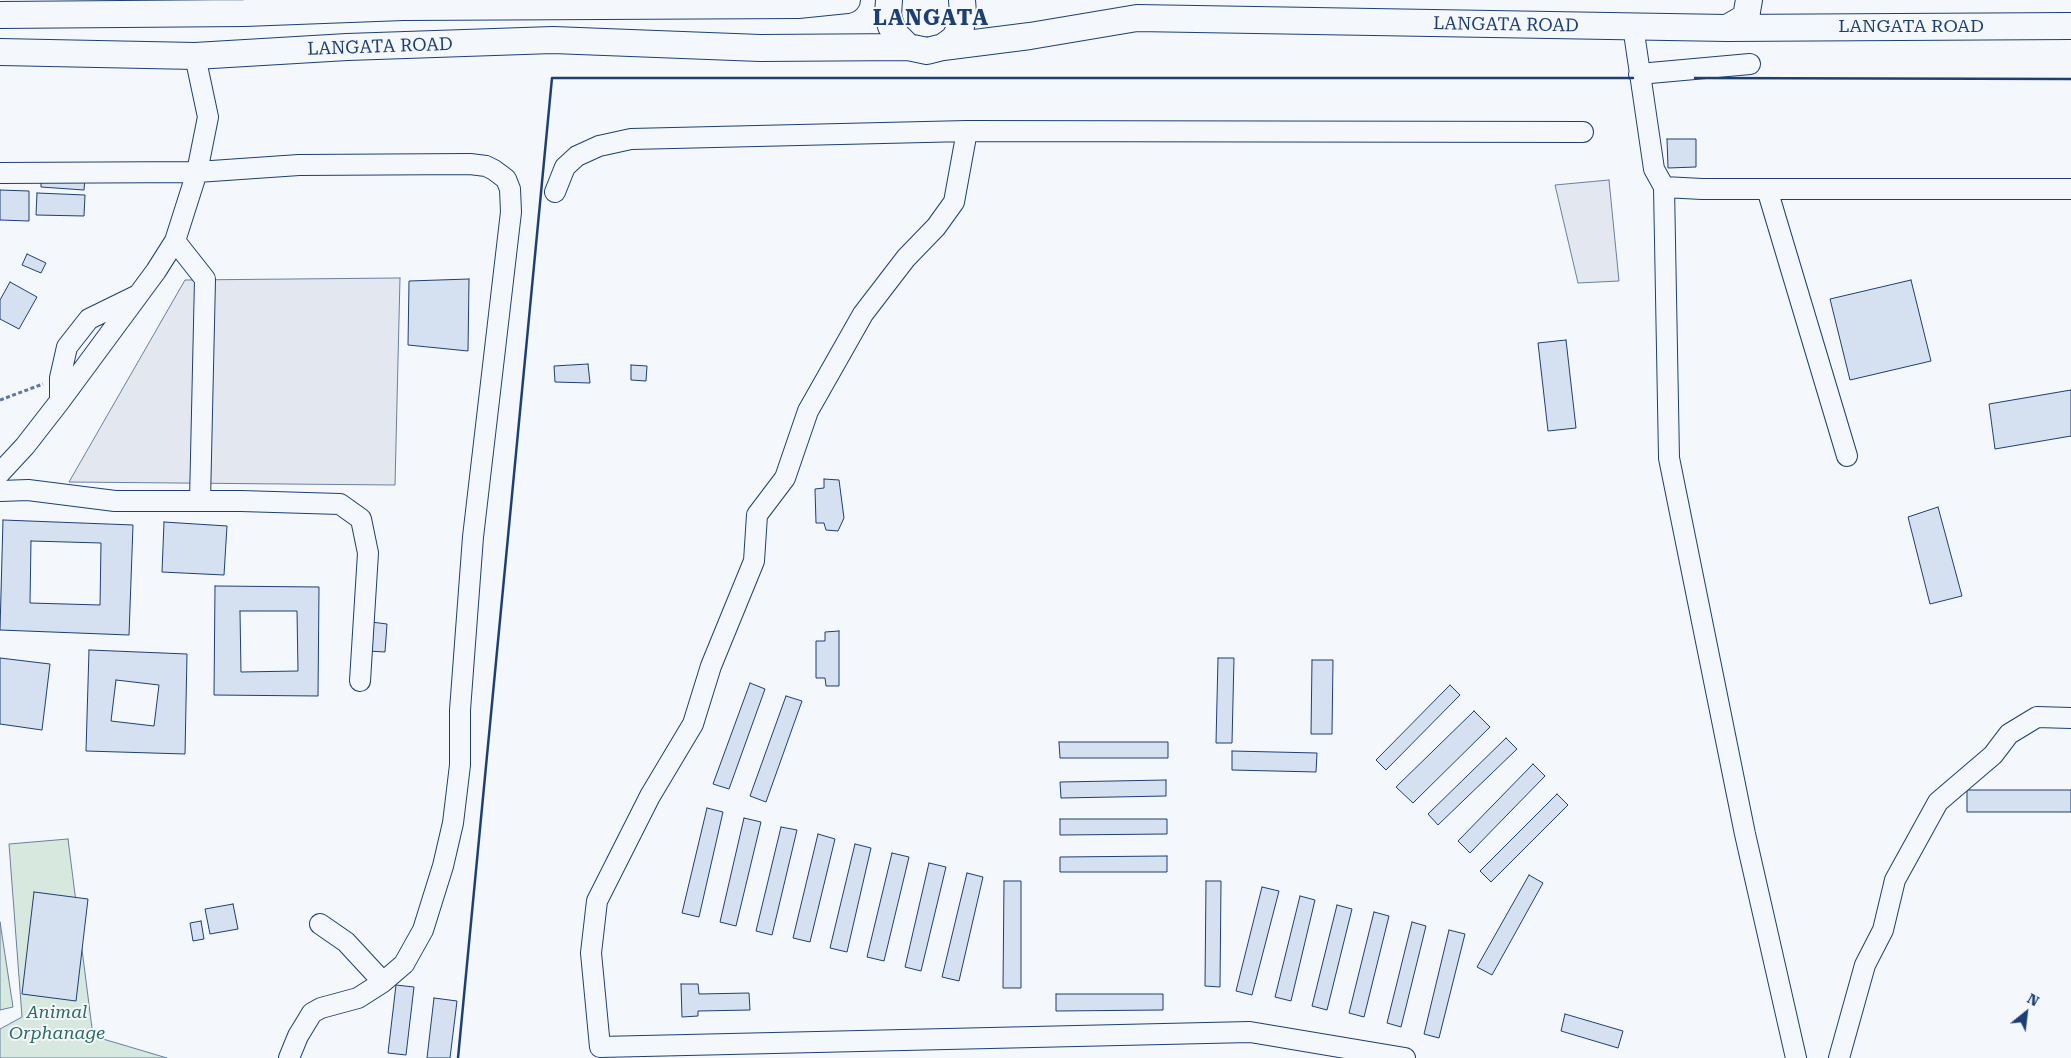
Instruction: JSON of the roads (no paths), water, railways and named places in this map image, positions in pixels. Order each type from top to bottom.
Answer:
[{"type":"main road","points":[[889,0],[888,15],[891,26],[897,36],[908,47]]},
{"type":"main road","points":[[942,47],[954,39],[961,27],[962,0]]},
{"type":"main road","points":[[1727,28],[1746,17],[1749,0]]},
{"type":"main road","points":[[0,15],[244,13],[403,7],[837,2]]},
{"type":"main road","name":"LANGATA ROAD","points":[[0,52],[195,56],[347,47],[553,40],[760,48],[908,47],[927,51],[942,47],[1030,36],[1138,18],[1727,28],[2071,26]]},
{"type":"street","points":[[1633,26],[1654,169],[1664,187],[1669,458],[1745,834],[1796,1058]]},
{"type":"street","points":[[0,473],[25,446],[60,400],[156,271],[175,240],[196,172],[208,117],[195,56]]},
{"type":"street","points":[[1639,74],[1750,64]]},
{"type":"street","points":[[555,192],[565,167],[577,156],[599,146],[631,139],[967,131],[1583,132]]},
{"type":"street","points":[[967,131],[954,202],[936,227],[906,258],[863,314],[808,411],[785,478],[758,515],[754,561],[711,666],[693,724],[650,796],[597,901],[591,953],[600,1047],[1250,1032],[1405,1058]]},
{"type":"street","points":[[0,172],[196,172],[299,165],[470,164],[486,166],[494,170],[506,180],[510,190],[511,212],[473,537],[460,710],[460,765],[453,824],[443,866],[423,930],[404,964],[383,982],[358,998],[320,1008],[312,1013],[298,1036],[289,1058]]},
{"type":"street","points":[[1664,187],[2071,189]]},
{"type":"street","points":[[1767,189],[1847,456]]},
{"type":"street","points":[[175,240],[205,279],[200,501]]},
{"type":"street","points":[[60,400],[60,378],[67,347],[89,319],[138,295]]},
{"type":"street","points":[[0,491],[28,490],[115,501],[340,504],[361,519],[368,553],[360,681]]},
{"type":"street","points":[[1838,1058],[1865,965],[1883,930],[1895,880],[1938,802],[1993,755],[2009,734],[2037,717],[2071,718]]},
{"type":"street","points":[[320,924],[346,942],[383,982]]},
{"type":"district","name":"LANGATA","points":[[931,19]]},
{"type":"park label","name":"Animal Orphanage","points":[[57,1023]]}]
